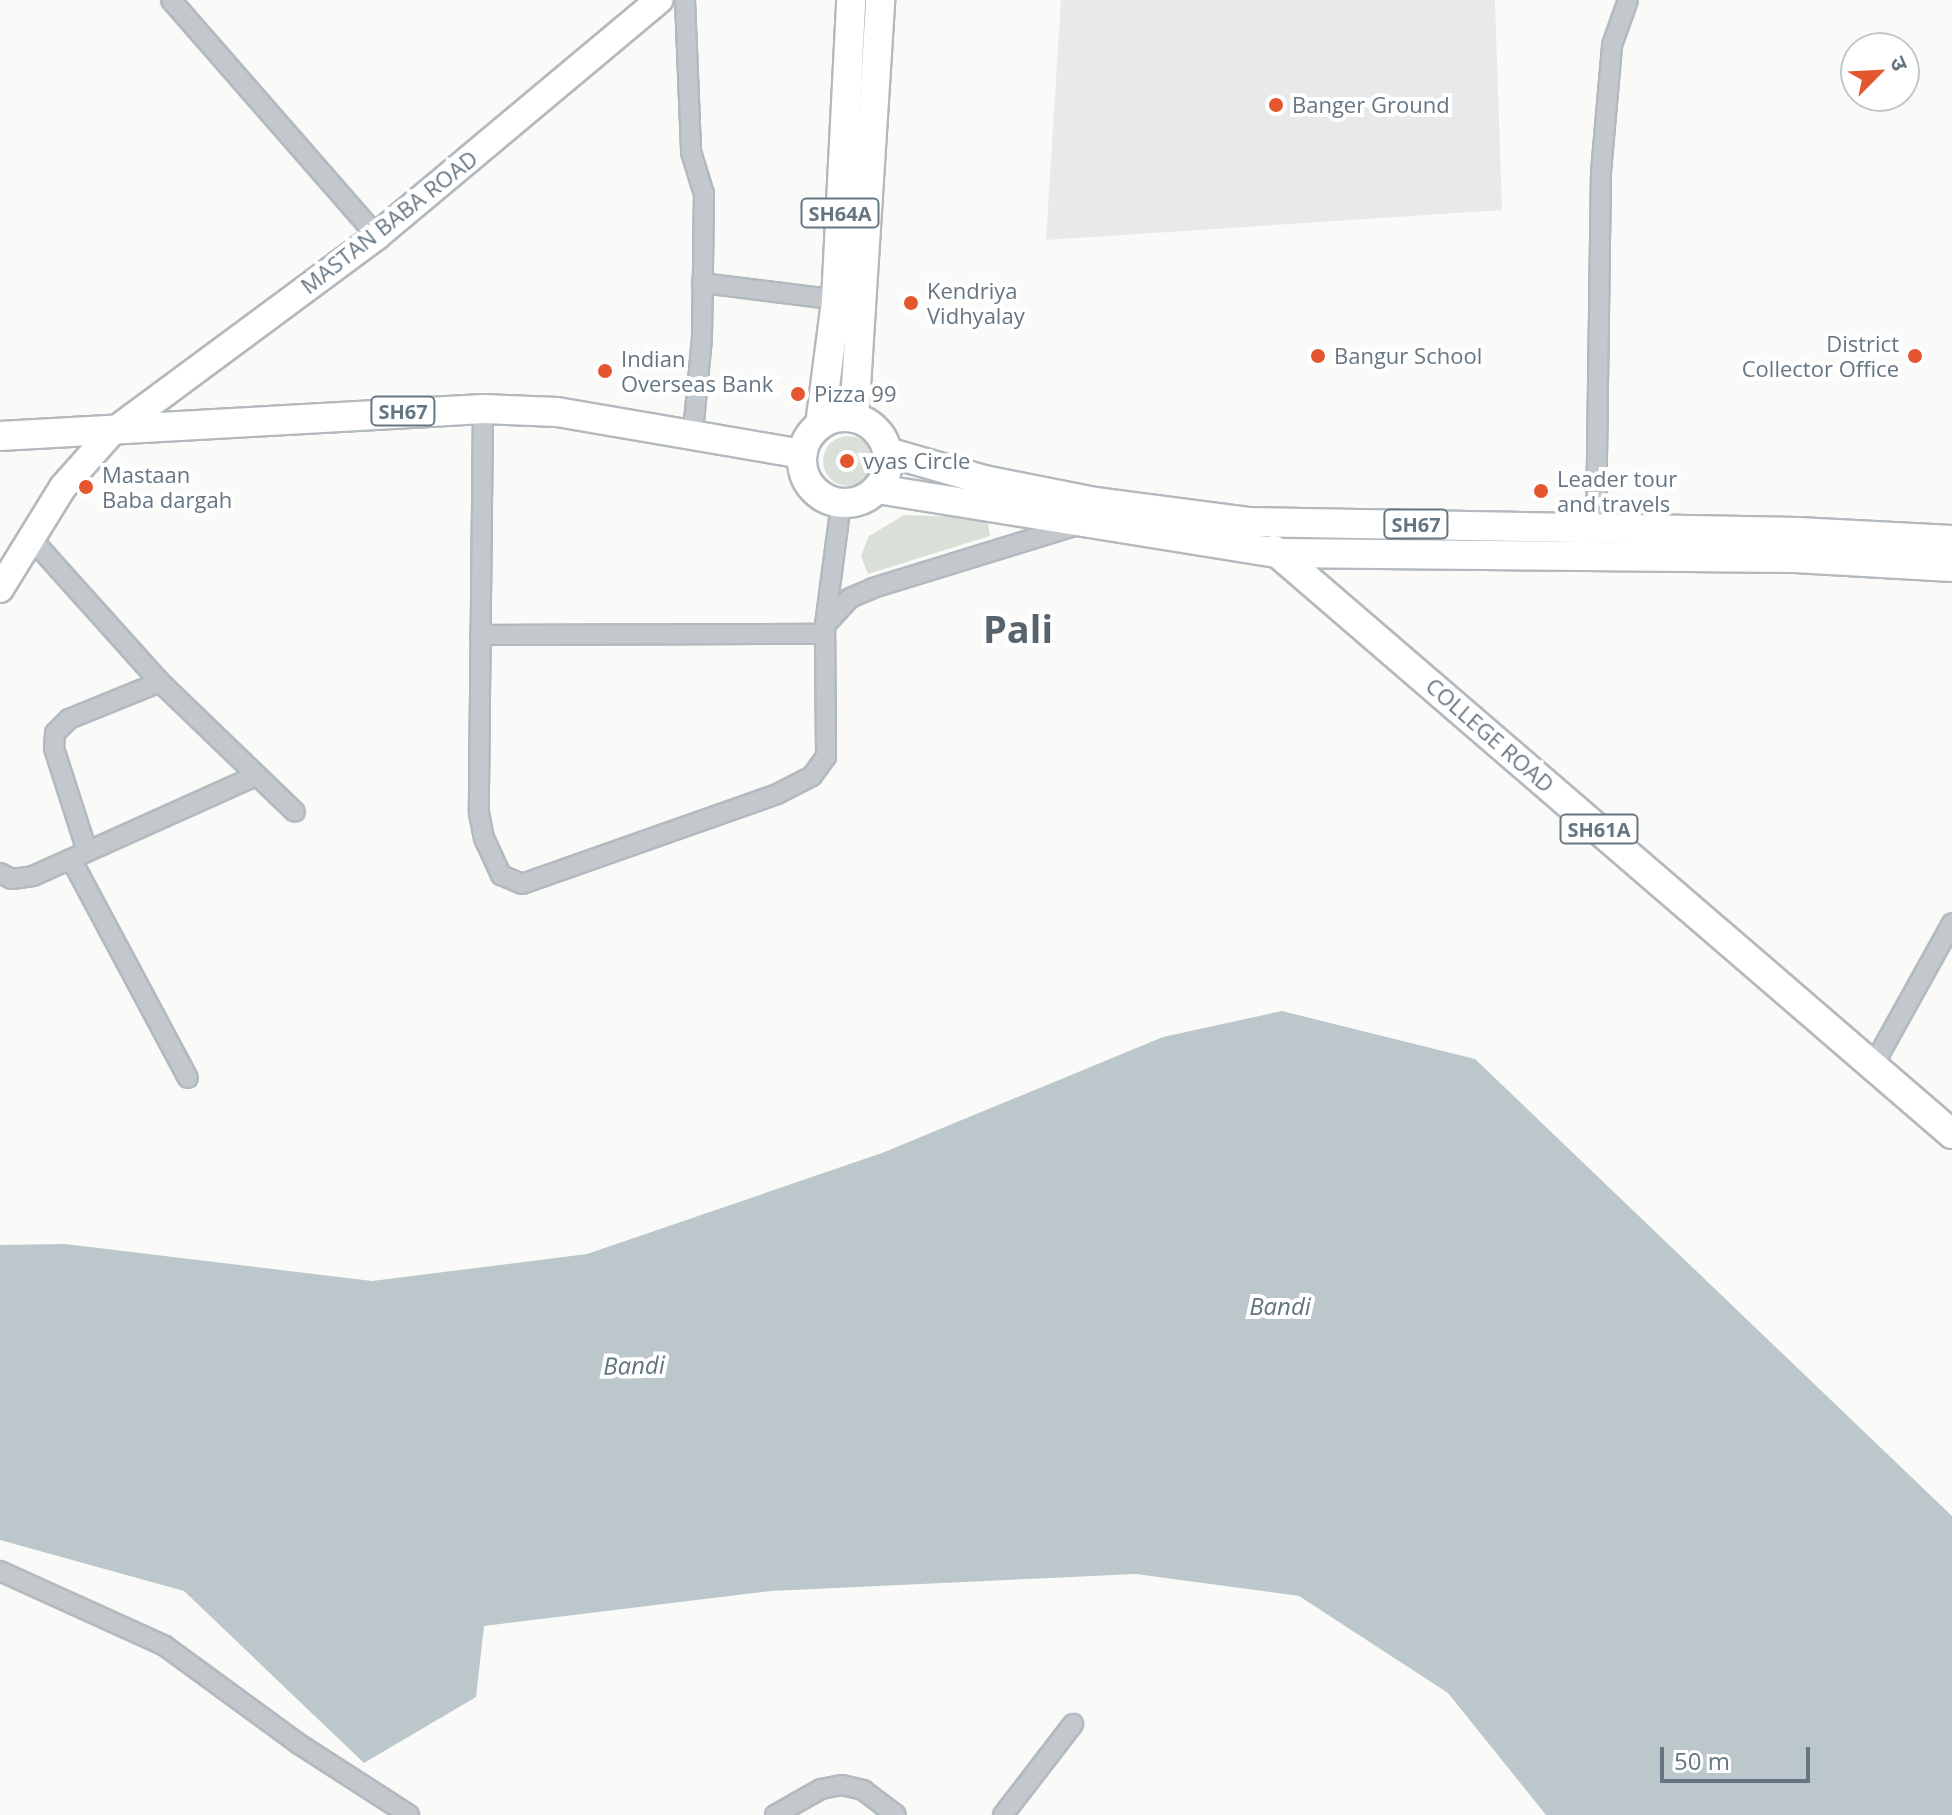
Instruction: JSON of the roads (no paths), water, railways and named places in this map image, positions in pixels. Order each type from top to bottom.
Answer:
[{"type":"main road","name":"SH64A","points":[[851,0],[847,301],[854,418]]},
{"type":"main road","name":"SH64A","points":[[820,425],[847,301],[880,0]]},
{"type":"main road","name":"SH67","points":[[0,436],[111,433],[483,409],[557,412],[693,431],[802,454]]},
{"type":"main road","points":[[854,418],[875,430],[887,452],[885,477],[867,498],[841,504],[811,487],[802,454],[820,425],[854,418]]},
{"type":"main road","name":"SH67","points":[[887,452],[984,480],[1095,502],[1248,522],[1596,528],[1952,540]]},
{"type":"main road","name":"SH67","points":[[877,489],[1278,553],[1795,558],[1952,567]]},
{"type":"main road","name":"COLLEGE ROAD","points":[[1248,522],[1278,553],[1952,1134]]},
{"type":"street","points":[[171,0],[377,236]]},
{"type":"street","name":"MASTAN BABA ROAD","points":[[0,589],[29,536],[63,487],[111,433],[377,236],[659,0]]},
{"type":"street","points":[[685,0],[691,152],[704,194],[693,431]]},
{"type":"street","points":[[1596,528],[1601,172],[1612,45],[1628,0]]},
{"type":"street","points":[[702,283],[847,301]]},
{"type":"street","points":[[483,409],[479,813],[484,838],[501,875],[522,884],[777,794],[812,776],[827,747],[825,630],[841,504]]},
{"type":"street","points":[[825,630],[850,598],[873,588],[1083,523]]},
{"type":"street","points":[[29,536],[160,682],[295,812]]},
{"type":"street","points":[[480,635],[825,630]]},
{"type":"street","points":[[160,682],[69,719],[55,733],[54,748],[79,855],[188,1078]]},
{"type":"street","points":[[0,873],[20,879],[256,776]]},
{"type":"street","points":[[1874,1064],[1952,923]]},
{"type":"street","points":[[0,1571],[165,1646],[299,1744],[409,1815]]},
{"type":"street","points":[[1003,1815],[1073,1724]]},
{"type":"street","points":[[775,1815],[821,1789],[842,1785],[863,1790],[896,1815]]},
{"type":"water","name":"Bandi","points":[[1282,1011],[1475,1059],[1952,1516],[1952,1815],[1546,1815],[1448,1693],[1299,1596],[1136,1574],[771,1591],[484,1626],[476,1697],[364,1763],[184,1591],[0,1540],[0,1245],[65,1244],[372,1281],[587,1254],[882,1153],[1163,1037]]},
{"type":"place","name":"Banger Ground","points":[[1276,105]]},
{"type":"place","name":"Kendriya Vidhyalay","points":[[911,303]]},
{"type":"place","name":"Bangur School","points":[[1318,356]]},
{"type":"place","name":"District Collector Office","points":[[1915,356]]},
{"type":"place","name":"Indian Overseas Bank","points":[[605,371]]},
{"type":"place","name":"Pizza 99","points":[[798,394]]},
{"type":"place","name":"vyas Circle","points":[[847,461]]},
{"type":"place","name":"Mastaan Baba dargah","points":[[86,487]]},
{"type":"place","name":"Leader tour and travels","points":[[1541,491]]},
{"type":"district","name":"Pali","points":[[1018,629]]}]
